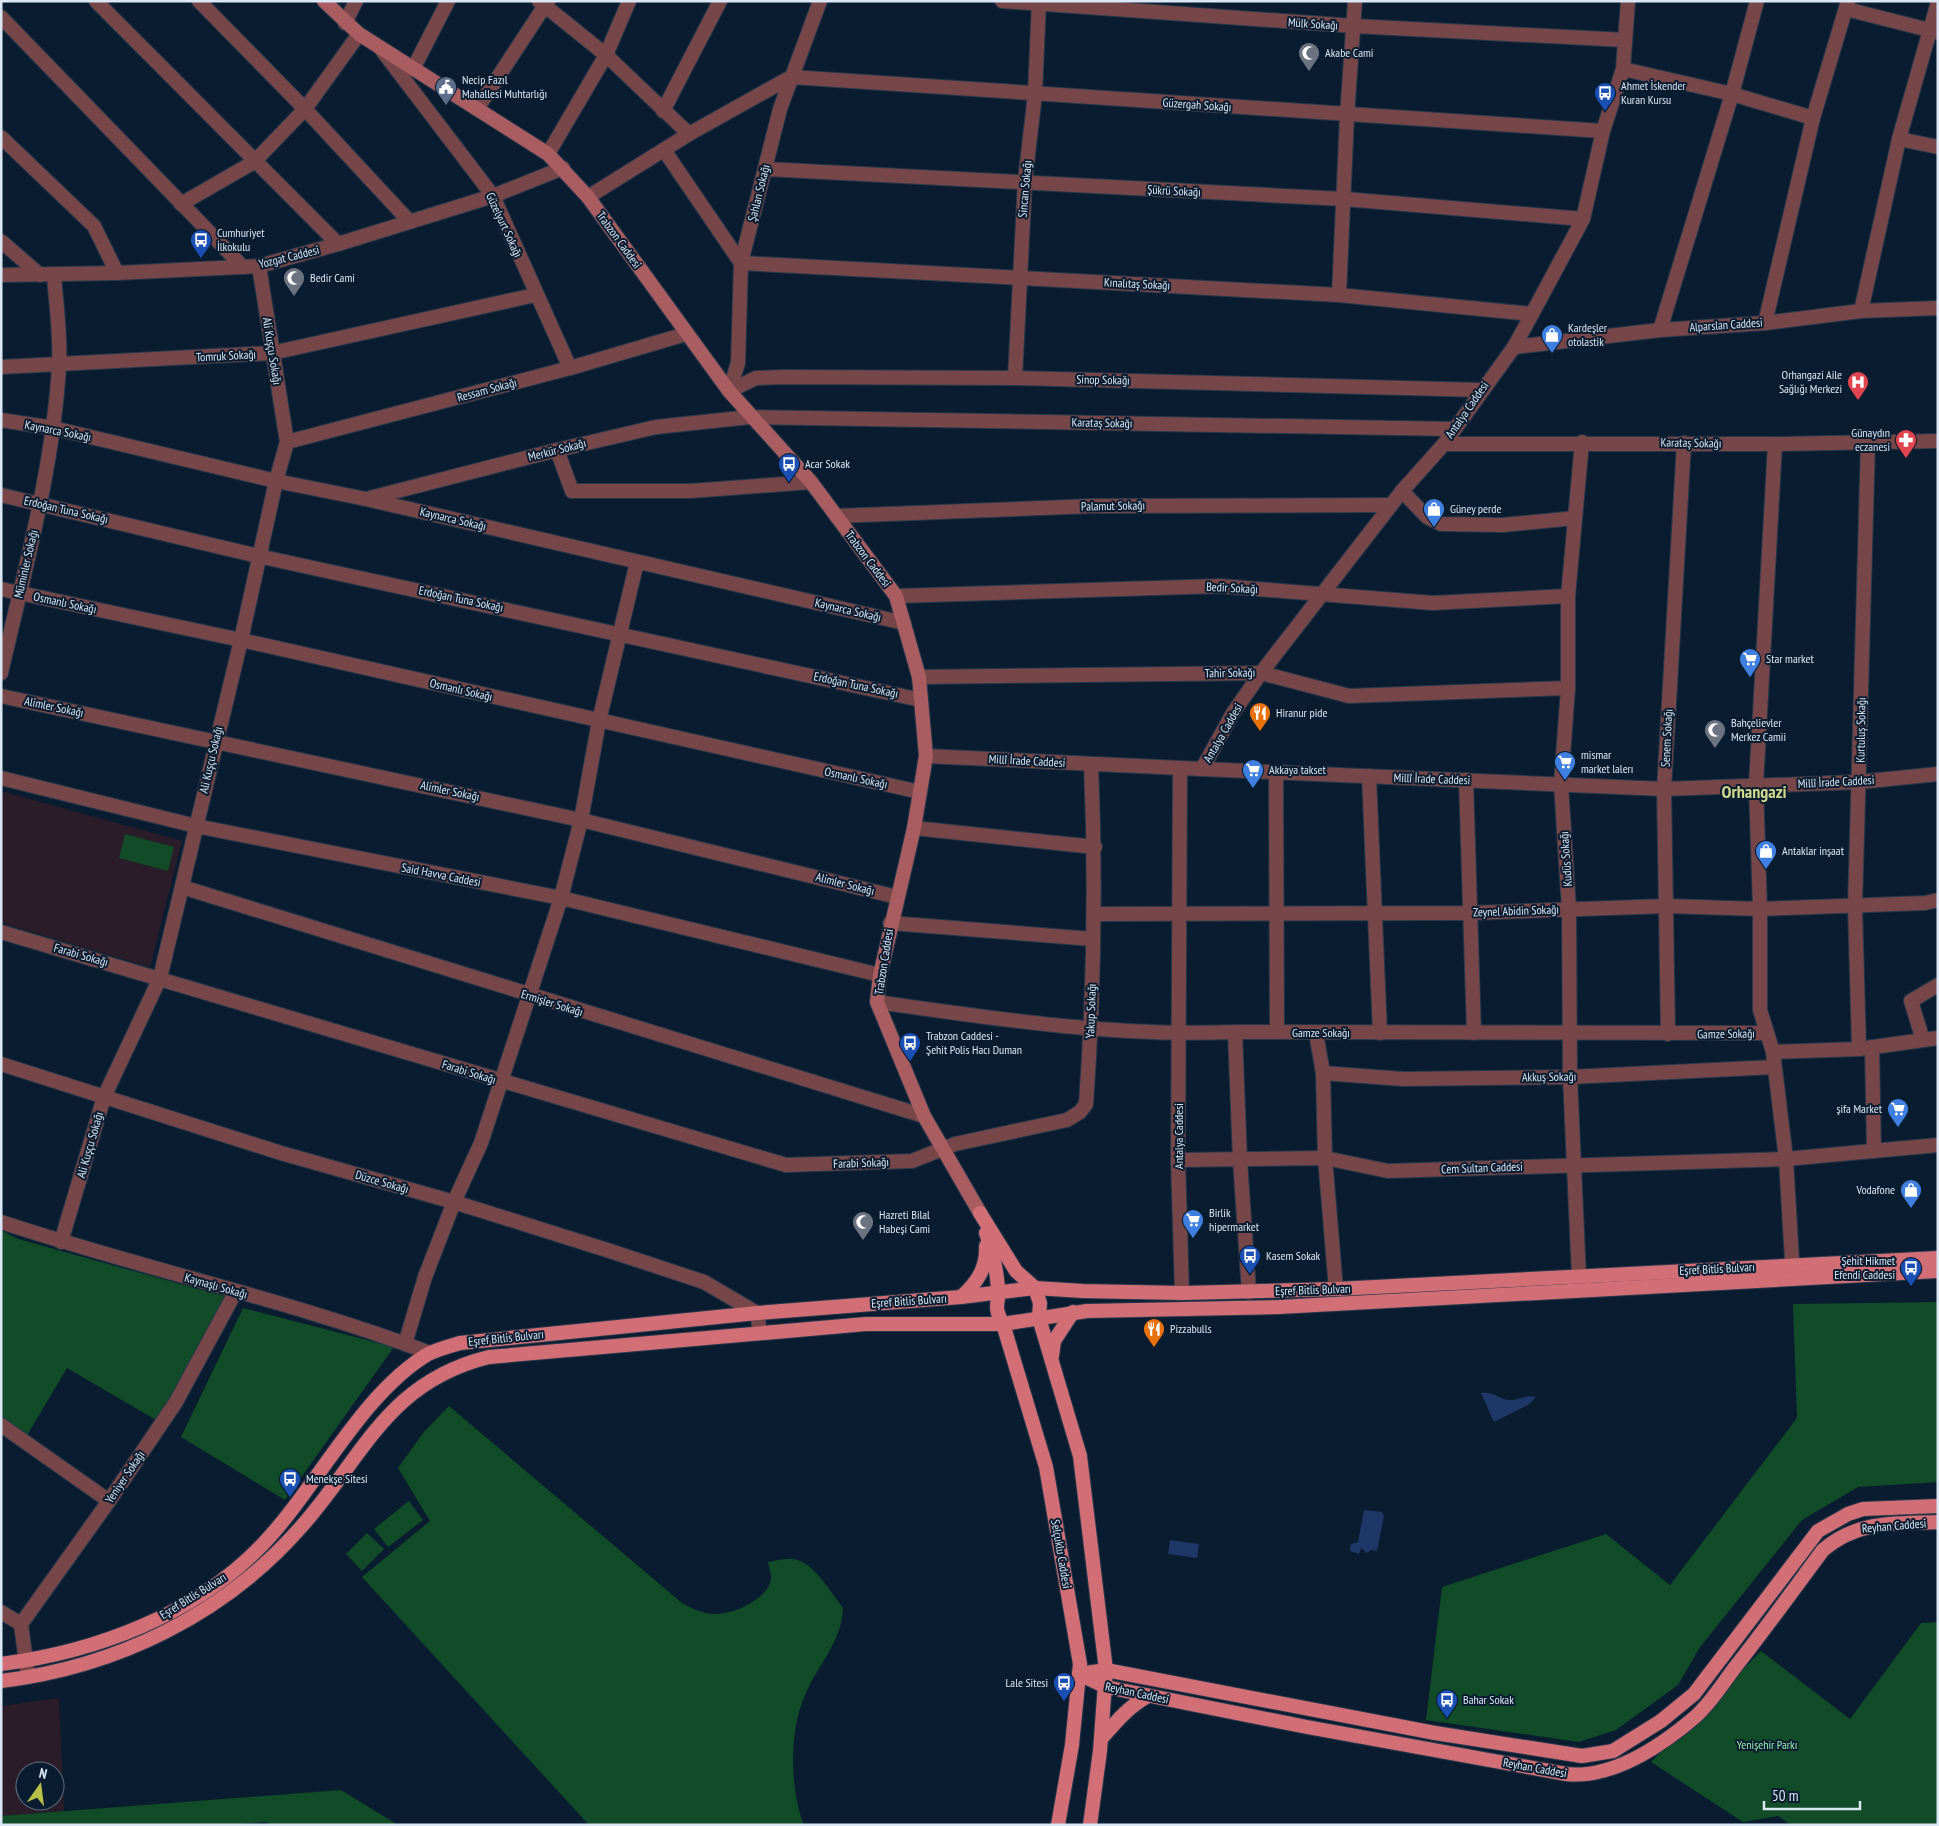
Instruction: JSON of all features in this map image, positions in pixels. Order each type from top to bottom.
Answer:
[{"type":"main road","name":"Trabzon Caddesi","points":[[324,1],[345,23],[359,34],[548,154],[563,168],[588,197],[729,391],[750,417],[811,482],[896,596],[919,677],[926,756],[914,828],[890,923],[877,1002],[924,1116],[942,1150],[1016,1271],[1035,1288]]},
{"type":"main road","name":"Selçuklu Caddesi","points":[[980,1213],[990,1244],[998,1291],[995,1304],[997,1314],[1003,1324],[1046,1466],[1080,1664],[1072,1745],[1058,1825]]},
{"type":"main road","points":[[961,1297],[980,1275],[986,1259],[986,1239],[980,1213]]},
{"type":"main road","name":"Eşref Bitlis Bulvarı","points":[[1,1664],[72,1652],[105,1640],[180,1606],[217,1582],[262,1545],[376,1401],[399,1377],[430,1353],[460,1343],[757,1312],[961,1297],[1035,1288],[1082,1292],[1182,1294],[1249,1292],[1938,1258]]},
{"type":"main road","name":"Eşref Bitlis Bulvarı","points":[[1,1680],[28,1677],[77,1666],[139,1644],[193,1617],[246,1581],[271,1560],[302,1526],[391,1412],[422,1385],[451,1368],[490,1357],[518,1353],[866,1324],[1003,1324],[1073,1312],[1279,1307],[1938,1271]]},
{"type":"main road","points":[[1035,1288],[1040,1303],[1039,1318],[1080,1456],[1106,1670],[1101,1739],[1090,1825]]},
{"type":"main road","points":[[1052,1359],[1054,1341],[1073,1312]]},
{"type":"main road","name":"Reyhan Caddesi","points":[[1079,1674],[1106,1670],[1436,1732],[1582,1756],[1597,1755],[1613,1751],[1635,1739],[1694,1694],[1818,1531],[1848,1514],[1863,1510],[1938,1506]]},
{"type":"main road","name":"Reyhan Caddesi","points":[[1079,1674],[1106,1687],[1307,1727],[1566,1774],[1583,1776],[1600,1773],[1625,1764],[1696,1716],[1823,1550],[1837,1538],[1864,1527],[1938,1522]]},
{"type":"main road","points":[[1101,1739],[1118,1719],[1138,1701],[1148,1696]]},
{"type":"street","points":[[96,1],[254,162],[338,244]]},
{"type":"street","points":[[199,1],[306,109],[409,221]]},
{"type":"street","points":[[345,23],[356,1]]},
{"type":"street","points":[[414,69],[448,1]]},
{"type":"street","points":[[548,154],[606,55],[629,1]]},
{"type":"street","points":[[663,111],[720,1]]},
{"type":"street","name":"Şahlan Sokağı","points":[[729,391],[738,363],[741,263],[780,110],[820,1]]},
{"type":"street","name":"Mülk Sokağı","points":[[1002,1],[1354,26],[1625,40]]},
{"type":"street","points":[[1339,295],[1347,116],[1355,1]]},
{"type":"street","name":"Antalya Caddesi","points":[[1202,769],[1233,712],[1261,672],[1402,492],[1444,444],[1481,390],[1514,347],[1583,219],[1603,131],[1623,70],[1628,1]]},
{"type":"street","points":[[1660,330],[1732,94],[1757,1]]},
{"type":"street","points":[[1861,310],[1899,138],[1934,32],[1938,2]]},
{"type":"street","points":[[477,109],[545,3],[606,55],[689,134]]},
{"type":"street","name":"Sincan Sokağı","points":[[1015,378],[1025,182],[1035,94],[1039,3]]},
{"type":"street","points":[[1765,323],[1813,118],[1847,5],[1934,32]]},
{"type":"street","points":[[1,18],[243,267]]},
{"type":"street","points":[[181,204],[254,162],[306,109],[359,34]]},
{"type":"street","name":"Güzelyurt Sokağı","points":[[379,46],[493,196],[535,295],[570,368]]},
{"type":"street","points":[[1623,70],[1732,94],[1813,118]]},
{"type":"street","points":[[588,197],[689,134],[791,77]]},
{"type":"street","name":"Güzergah Sokağı","points":[[791,77],[1347,116],[1603,131]]},
{"type":"street","points":[[1,136],[94,226],[117,273]]},
{"type":"street","points":[[1899,138],[1938,147]]},
{"type":"street","points":[[664,150],[741,263]]},
{"type":"street","name":"Yozgat Caddesi","points":[[1,275],[117,273],[259,266],[338,244],[493,196],[563,168]]},
{"type":"street","name":"Şükrü Sokağı","points":[[765,169],[1025,182],[1170,192],[1344,199],[1583,219]]},
{"type":"street","points":[[1,241],[40,275]]},
{"type":"street","name":"Kınalıtaş Sokağı","points":[[741,263],[1339,295],[1532,314]]},
{"type":"street","name":"Ali Kuşçu Sokağı","points":[[61,1242],[104,1097],[160,978],[241,640],[258,556],[287,442],[259,266]]},
{"type":"street","name":"Müminler Sokağı","points":[[1,673],[40,503],[53,428],[60,364],[54,275]]},
{"type":"street","name":"Tomruk Sokağı","points":[[1,367],[272,353],[535,295]]},
{"type":"street","name":"Alparslan Caddesi","points":[[1514,347],[1660,330],[1765,323],[1861,310],[1938,308]]},
{"type":"street","name":"Ressam Sokağı","points":[[287,442],[570,368],[686,334]]},
{"type":"street","name":"Sinop Sokağı","points":[[729,391],[756,378],[1015,378],[1481,390]]},
{"type":"street","name":"Karataş Sokağı","points":[[750,417],[1454,429]]},
{"type":"street","name":"Merkür Sokağı","points":[[366,499],[557,450],[656,427],[750,417]]},
{"type":"street","name":"Kaynarca Sokağı","points":[[1,420],[53,428],[276,482],[366,499],[904,623]]},
{"type":"street","name":"Karataş Sokağı","points":[[1444,444],[1582,442],[1775,444],[1938,441]]},
{"type":"street","name":"Kudüs Sokağı","points":[[1579,1277],[1570,1076],[1569,909],[1561,784],[1568,688],[1568,596],[1582,442]]},
{"type":"street","name":"Kurtuluş Sokağı","points":[[1868,442],[1855,906],[1874,1151]]},
{"type":"street","name":"Senem Sokağı","points":[[1668,1034],[1664,789],[1684,443]]},
{"type":"street","points":[[1775,444],[1756,785],[1760,909],[1760,1010],[1774,1059],[1786,1159],[1793,1280]]},
{"type":"street","points":[[557,450],[572,490],[690,491],[811,482]]},
{"type":"street","points":[[1402,492],[1427,517],[1442,524],[1503,525],[1576,518]]},
{"type":"street","name":"Erdoğan Tuna Sokağı","points":[[1,495],[258,556],[921,700]]},
{"type":"street","name":"Palamut Sokağı","points":[[836,516],[1092,506],[1391,506]]},
{"type":"street","points":[[405,1344],[425,1277],[454,1202],[481,1143],[530,996],[560,898],[581,820],[599,721],[637,562]]},
{"type":"street","name":"Bedir Sokağı","points":[[896,596],[1220,586],[1433,603],[1568,596]]},
{"type":"street","name":"Osmanlı Sokağı","points":[[1,590],[241,640],[920,792]]},
{"type":"street","name":"Tahir Sokağı","points":[[919,677],[1261,672],[1349,696],[1568,688]]},
{"type":"street","name":"Alimler Sokağı","points":[[1,696],[216,740],[581,820],[897,896]]},
{"type":"street","name":"Millî İrade Caddesi","points":[[926,756],[1664,789],[1859,782],[1938,774]]},
{"type":"street","name":"Yakup Sokağı","points":[[942,1150],[955,1144],[1067,1120],[1080,1112],[1086,1104],[1091,1028],[1094,914],[1091,764]]},
{"type":"street","name":"Antalya Caddesi","points":[[1180,768],[1178,1160],[1182,1294]]},
{"type":"street","points":[[1276,772],[1277,1032]]},
{"type":"street","points":[[1369,776],[1380,1033]]},
{"type":"street","name":"Said Havva Caddesi","points":[[1,778],[196,826],[560,898],[880,975]]},
{"type":"street","points":[[1466,780],[1474,1033]]},
{"type":"street","points":[[914,828],[1094,847]]},
{"type":"street","name":"Ermişler Sokağı","points":[[182,887],[530,996],[924,1116]]},
{"type":"street","name":"Zeynel Abidin Sokağı","points":[[1094,914],[1471,913],[1667,906],[1760,909],[1924,903],[1938,900]]},
{"type":"street","points":[[890,923],[1092,939]]},
{"type":"street","name":"Farabi Sokağı","points":[[1,932],[786,1165],[912,1162],[942,1150]]},
{"type":"street","points":[[1923,1040],[1911,1001],[1938,985]]},
{"type":"street","name":"Gamze Sokağı","points":[[877,1002],[1001,1020],[1178,1034],[1235,1032],[1766,1033]]},
{"type":"street","points":[[1235,1032],[1240,1160],[1249,1292]]},
{"type":"street","points":[[1316,1033],[1323,1073],[1326,1158],[1336,1289]]},
{"type":"street","points":[[1774,1059],[1938,1038]]},
{"type":"street","name":"Akkuş Sokağı","points":[[1323,1073],[1403,1079],[1570,1076],[1774,1059]]},
{"type":"street","name":"Düzce Sokağı","points":[[1,1064],[281,1153],[454,1202],[704,1282],[757,1312]]},
{"type":"street","name":"Cem Sultan Caddesi","points":[[1178,1160],[1326,1158],[1388,1171],[1786,1159],[1938,1146]]},
{"type":"street","name":"Kaynaşlı Sokağı","points":[[1,1222],[61,1242],[236,1291],[430,1353]]},
{"type":"street","name":"Yeniyer Sokağı","points":[[21,1624],[109,1501],[176,1402],[236,1291]]},
{"type":"street","points":[[757,1312],[760,1333]]},
{"type":"street","points":[[1,1426],[109,1501]]},
{"type":"street","points":[[1,1612],[21,1624],[24,1661],[28,1677]]},
{"type":"shaded area","points":[[1,791],[182,841],[150,967],[1,923]]},
{"type":"shaded area","points":[[59,1698],[62,1761],[15,1761],[15,1811],[64,1811],[1,1816],[1,1706]]},
{"type":"green space","points":[[125,834],[174,847],[168,871],[119,858]]},
{"type":"green space","points":[[1,1230],[18,1239],[224,1296],[207,1342],[163,1424],[67,1368],[26,1437],[1,1417]]},
{"type":"green space","points":[[1938,1302],[1938,1482],[1858,1487],[1802,1520],[1700,1647],[1678,1685],[1616,1730],[1579,1742],[1426,1720],[1442,1587],[1606,1534],[1670,1585],[1797,1418],[1793,1304]]},
{"type":"green space","points":[[243,1308],[394,1347],[285,1500],[181,1437]]},
{"type":"green space","points":[[449,1406],[682,1603],[690,1607],[711,1614],[723,1614],[750,1604],[769,1585],[771,1578],[768,1562],[786,1559],[800,1561],[820,1578],[843,1608],[842,1621],[838,1632],[828,1654],[809,1686],[799,1712],[796,1727],[793,1761],[794,1779],[799,1811],[804,1825],[589,1825],[362,1577],[430,1521],[398,1468],[423,1433]]},
{"type":"green space","points":[[409,1501],[423,1520],[388,1547],[374,1529]]},
{"type":"green space","points":[[367,1533],[384,1549],[362,1571],[346,1554]]},
{"type":"green space","name":"Yenişehir Parkı","points":[[1938,1622],[1938,1825],[1791,1825],[1778,1816],[1743,1822],[1651,1762],[1761,1651],[1850,1719],[1921,1623]]},
{"type":"green space","points":[[341,1790],[398,1825],[275,1825],[265,1822],[224,1825],[1,1825],[1,1816]]},
{"type":"water","points":[[1481,1393],[1492,1394],[1508,1400],[1529,1396],[1536,1397],[1528,1405],[1494,1422]]},
{"type":"water","points":[[1364,1510],[1382,1512],[1384,1516],[1377,1551],[1371,1550],[1367,1553],[1361,1548],[1359,1554],[1350,1551],[1351,1544],[1358,1542]]},
{"type":"water","points":[[1170,1540],[1199,1544],[1197,1558],[1168,1554]]},
{"type":"place","name":"Akabe Cami","points":[[1309,72]]},
{"type":"place","name":"Necip Fazıl Mahallesi Muhtarlığı","points":[[446,106]]},
{"type":"place","name":"Ahmet İskender Kuran Kursu","points":[[1605,112]]},
{"type":"place","name":"Cumhuriyet İlkokulu","points":[[201,259]]},
{"type":"place","name":"Bedir Cami","points":[[294,297]]},
{"type":"place","name":"Kardeşler otolastik","points":[[1552,354]]},
{"type":"place","name":"Orhangazi Aile Sağlığı Merkezi","points":[[1858,401]]},
{"type":"place","name":"Günaydın eczanesi","points":[[1906,459]]},
{"type":"place","name":"Acar Sokak","points":[[789,483]]},
{"type":"place","name":"Güney perde","points":[[1434,528]]},
{"type":"place","name":"Star market","points":[[1750,678]]},
{"type":"place","name":"Hiranur pide","points":[[1260,732]]},
{"type":"place","name":"Bahçelievler Merkez Camii","points":[[1715,749]]},
{"type":"place","name":"mismar market lalerı","points":[[1565,781]]},
{"type":"place","name":"Akkaya takset","points":[[1253,789]]},
{"type":"place","name":"Antaklar inşaat","points":[[1766,870]]},
{"type":"place","name":"Trabzon Caddesi - Şehit Polis Hacı Duman","points":[[910,1062]]},
{"type":"place","name":"şifa Market","points":[[1898,1128]]},
{"type":"place","name":"Vodafone","points":[[1911,1209]]},
{"type":"place","name":"Birlik hipermarket","points":[[1193,1239]]},
{"type":"place","name":"Hazreti Bilal Habeşi Cami","points":[[863,1241]]},
{"type":"place","name":"Kasem Sokak","points":[[1250,1275]]},
{"type":"place","name":"Şehit Hikmet Efendi Caddesi","points":[[1911,1287]]},
{"type":"place","name":"Pizzabulls","points":[[1154,1348]]},
{"type":"place","name":"Menekşe Sitesi","points":[[290,1498]]},
{"type":"place","name":"Lale Sitesi","points":[[1064,1702]]},
{"type":"place","name":"Bahar Sokak","points":[[1447,1719]]},
{"type":"district","name":"Orhangazi","points":[[1754,792]]}]
